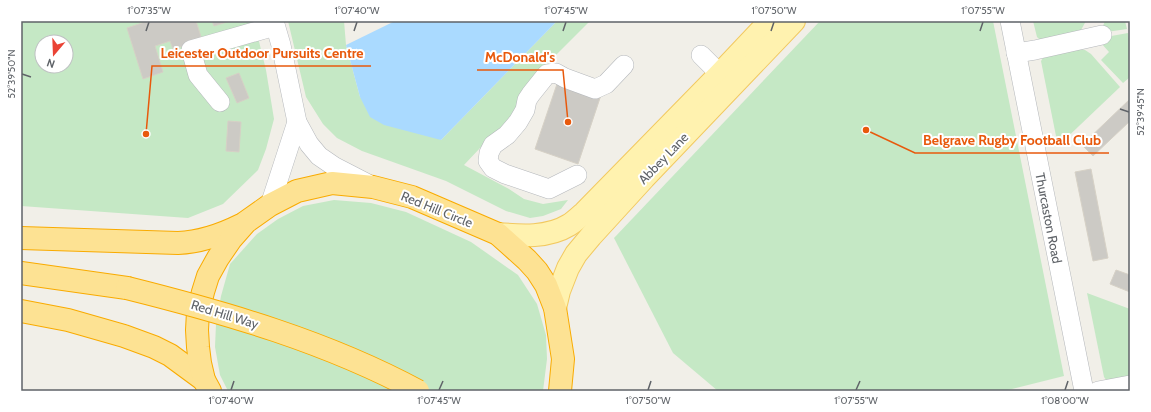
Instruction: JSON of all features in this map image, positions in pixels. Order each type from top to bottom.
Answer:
[{"type":"highway","name":"Red Hill Circle","points":[[207,386],[198,348],[198,312],[208,276],[218,258],[231,239],[246,222],[270,205],[297,191],[332,184],[373,187],[412,197],[498,234],[527,260],[537,271],[546,285],[555,308],[563,360],[560,391]]},
{"type":"highway","points":[[21,238],[167,243],[187,242],[215,236],[246,222]]},
{"type":"highway","name":"Red Hill Way","points":[[21,273],[128,288],[235,316],[326,348],[393,377],[418,391]]},
{"type":"highway","points":[[21,311],[68,320],[124,336],[154,347],[170,355],[207,386]]},
{"type":"highway","points":[[563,360],[576,391]]},
{"type":"main road","name":"Abbey Lane","points":[[498,234],[517,236],[535,235],[556,231],[568,225],[584,213],[770,21]]},
{"type":"main road","name":"Abbey Lane","points":[[555,308],[559,291],[568,268],[576,254],[590,236],[794,21]]},
{"type":"street","name":"Thurcaston Road","points":[[1010,21],[1084,391]]},
{"type":"street","points":[[220,102],[198,75],[191,50],[274,23],[281,45],[297,122],[309,144],[319,156],[335,167],[373,187]]},
{"type":"street","points":[[1016,53],[1102,35]]},
{"type":"street","points":[[701,55],[720,74]]},
{"type":"street","points":[[577,175],[549,189],[505,174],[493,168],[488,161],[489,153],[493,145],[507,135],[518,122],[525,110],[527,100],[548,74],[556,73],[565,78],[595,89],[606,84],[624,65]]},
{"type":"street","points":[[270,205],[297,122]]},
{"type":"street","points":[[1098,391],[1130,384]]},
{"type":"green space","points":[[21,21],[254,21],[266,70],[274,119],[266,149],[258,170],[223,204],[188,218],[21,206]]},
{"type":"green space","points":[[288,21],[344,21],[346,45],[360,97],[441,140],[557,21],[590,21],[544,67],[500,137],[481,147],[464,165],[509,189],[524,199],[543,204],[568,200],[561,209],[543,216],[530,218],[506,211],[446,181],[362,151],[337,138],[323,124],[306,97]]},
{"type":"green space","points":[[820,21],[993,21],[1064,376],[1004,391],[718,391],[673,353],[614,238]]},
{"type":"green space","points":[[1033,21],[1086,21],[1081,30],[1040,40],[1037,37]]},
{"type":"green space","points":[[1105,21],[1125,21],[1127,29],[1100,33]]},
{"type":"green space","points":[[1128,33],[1130,45],[1130,77],[1123,83],[1101,60],[1109,52],[1101,43],[1100,38]]},
{"type":"green space","points":[[1079,49],[1085,50],[1091,54],[1120,87],[1058,146],[1041,61],[1043,58]]},
{"type":"green space","points":[[334,200],[371,203],[406,212],[471,242],[518,275],[537,304],[546,335],[547,359],[543,391],[228,391],[220,375],[215,347],[216,324],[221,296],[230,264],[257,234],[278,219],[303,206]]},
{"type":"green space","points":[[1087,293],[1130,309],[1130,376],[1107,381],[1104,377]]},
{"type":"water","points":[[395,21],[557,21],[441,140],[384,125],[370,117],[360,97],[346,45]]},
{"type":"building","points":[[148,21],[196,21],[202,40],[173,49],[170,41],[155,46],[163,72],[143,79],[127,28]]},
{"type":"building","points":[[212,21],[230,21],[214,26]]},
{"type":"building","points":[[239,73],[249,98],[237,103],[226,78]]},
{"type":"building","points":[[558,81],[601,95],[578,164],[535,149]]},
{"type":"building","points":[[1130,99],[1130,121],[1093,156],[1082,145]]},
{"type":"building","points":[[228,121],[241,122],[239,152],[226,151]]},
{"type":"building","points":[[1091,169],[1108,258],[1093,261],[1075,172]]},
{"type":"building","points":[[1116,270],[1130,275],[1130,292],[1110,284]]},
{"type":"place","name":"McDonald's","points":[[568,122]]},
{"type":"place","name":"Belgrave Rugby Football Club","points":[[866,130]]},
{"type":"place","name":"Leicester Outdoor Pursuits Centre","points":[[146,134]]}]
